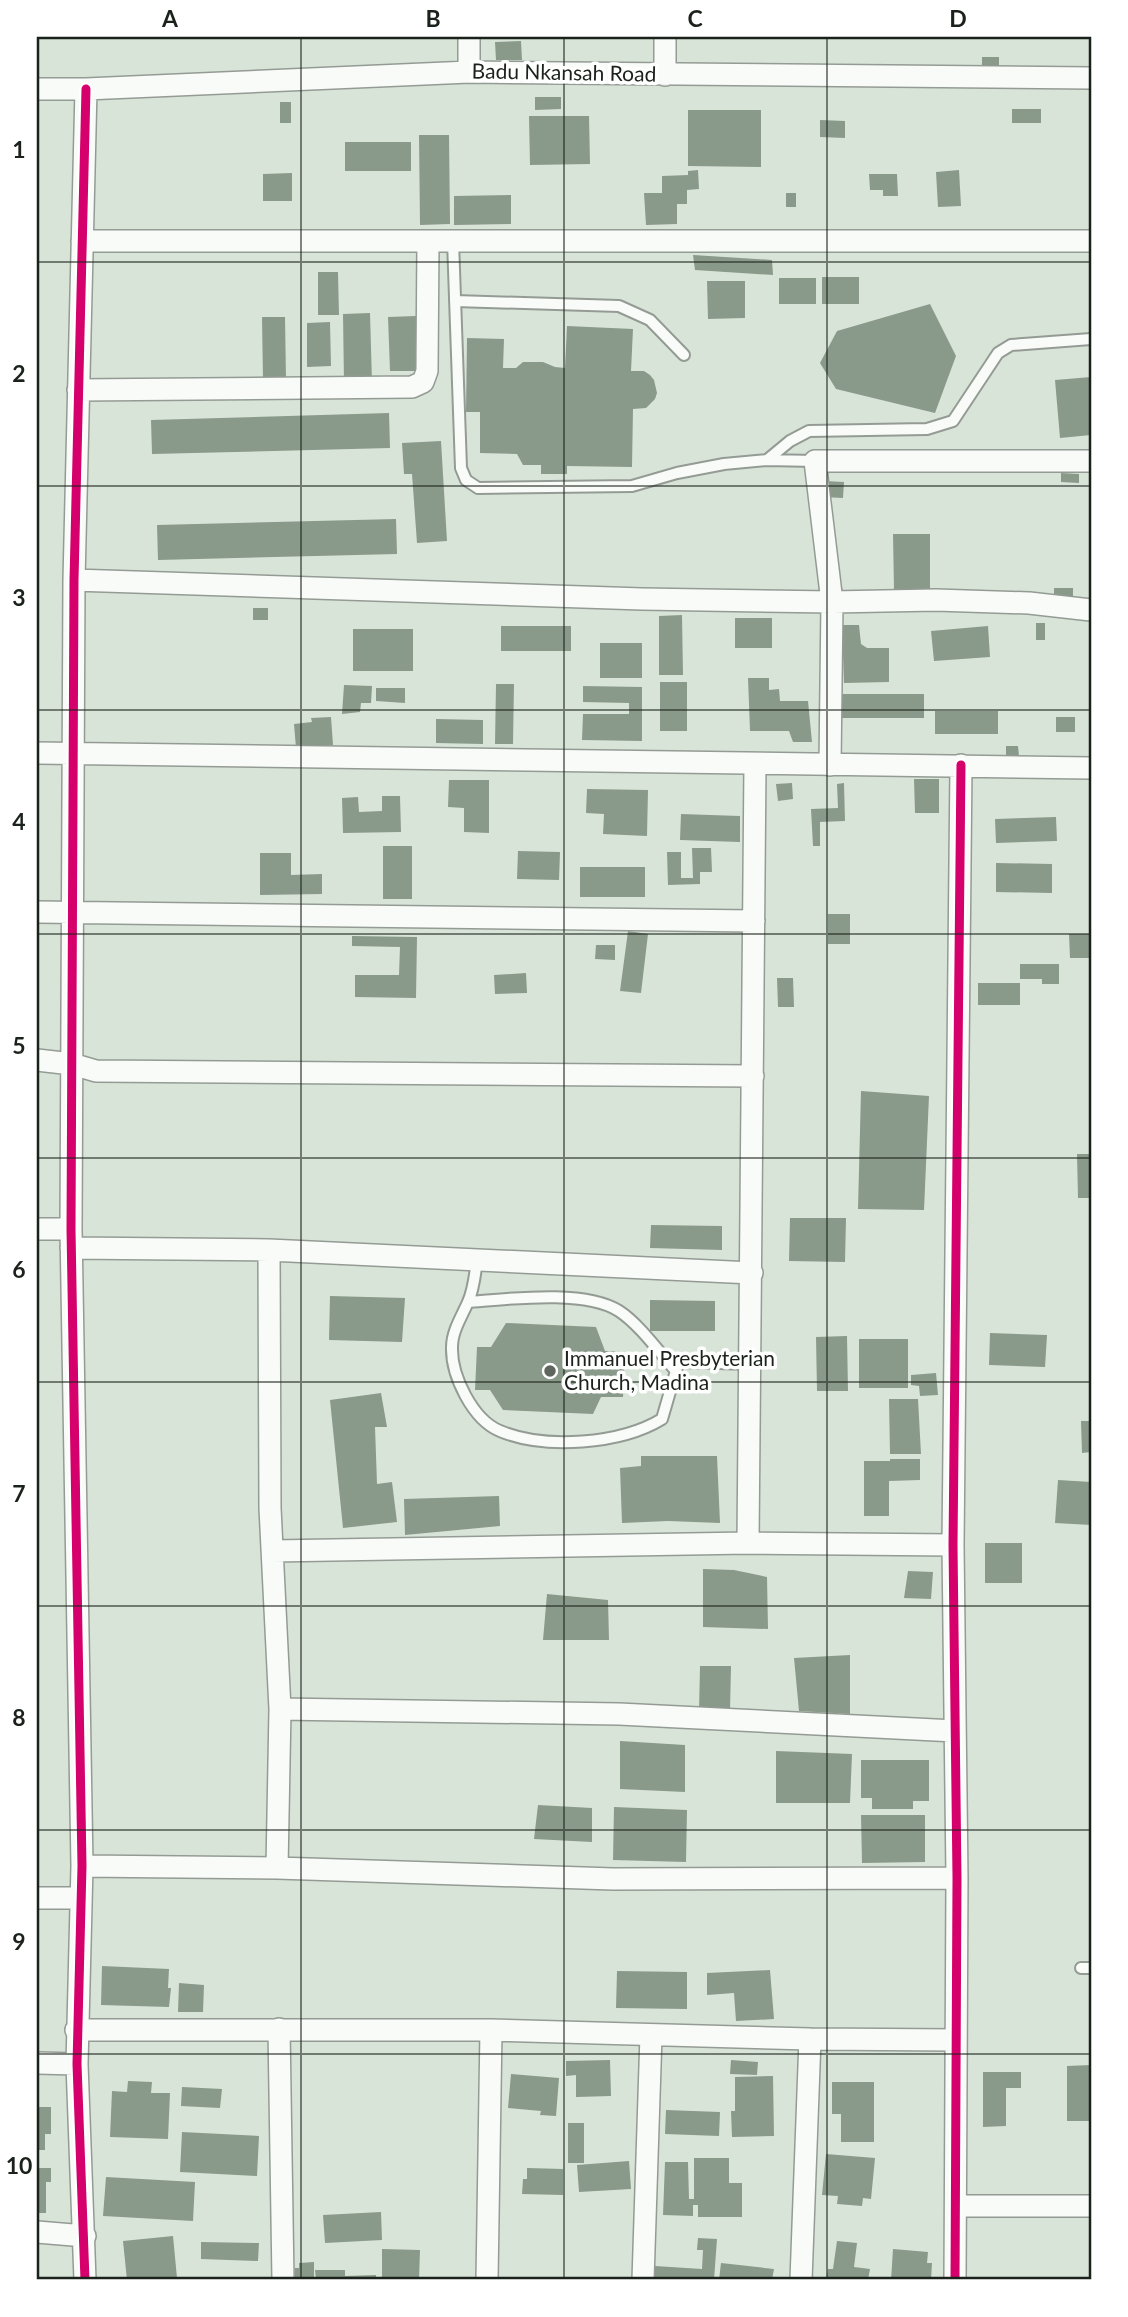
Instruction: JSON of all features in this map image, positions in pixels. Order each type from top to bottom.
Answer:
[{"type":"street","points":[[469,37],[469,72]]},
{"type":"street","points":[[665,37],[665,75]]},
{"type":"street","name":"Badu Nkansah Road","points":[[37,89],[469,72],[1091,78]]},
{"type":"street","points":[[85,2280],[76,2030],[82,1866],[71,1238],[74,580],[86,89]]},
{"type":"street","points":[[82,241],[1091,241]]},
{"type":"street","points":[[78,390],[412,387],[423,382],[427,371],[428,241]]},
{"type":"street","points":[[830,765],[832,602],[815,461],[1091,461]]},
{"type":"street","points":[[74,580],[628,599],[962,601],[1029,603],[1091,610]]},
{"type":"street","points":[[37,753],[1091,768]]},
{"type":"street","points":[[748,1543],[755,764]]},
{"type":"street","points":[[955,2280],[957,1878],[953,1545],[961,765]]},
{"type":"street","points":[[37,912],[754,920]]},
{"type":"street","points":[[37,1060],[72,1064],[96,1071],[753,1076]]},
{"type":"street","points":[[37,1229],[71,1238],[752,1273]]},
{"type":"street","points":[[270,1250],[269,1468],[280,1709],[277,1868]]},
{"type":"street","points":[[273,1551],[748,1543],[953,1545]]},
{"type":"street","points":[[280,1709],[619,1713],[955,1731]]},
{"type":"street","points":[[82,1866],[277,1868],[613,1879],[957,1878]]},
{"type":"street","points":[[37,1898],[80,1898]]},
{"type":"street","points":[[279,2029],[283,2280]]},
{"type":"street","points":[[76,2030],[491,2030],[810,2039],[956,2040]]},
{"type":"street","points":[[487,2280],[491,2030]]},
{"type":"street","points":[[643,2280],[651,2035]]},
{"type":"street","points":[[801,2280],[810,2039]]},
{"type":"street","points":[[37,2063],[77,2064]]},
{"type":"street","points":[[956,2206],[1091,2206]]},
{"type":"street","points":[[37,2232],[85,2236]]},
{"type":"lane","points":[[453,241],[461,468],[466,480],[478,488],[632,486],[677,473],[724,464],[767,460],[815,461]]},
{"type":"lane","points":[[455,301],[619,306],[650,320],[684,355]]},
{"type":"lane","points":[[767,460],[790,441],[809,431],[927,429],[953,421],[998,354],[1011,345],[1091,339]]},
{"type":"lane","points":[[477,1260],[473,1288],[456,1327],[452,1346],[462,1392],[481,1416],[499,1431],[531,1439],[573,1442],[604,1440],[650,1426],[662,1419],[678,1364],[750,1364]]},
{"type":"lane","points":[[468,1302],[529,1298],[592,1300],[610,1306],[631,1321],[675,1370]]},
{"type":"building","points":[[521,41],[522,60],[496,60],[495,42]]},
{"type":"building","points":[[982,57],[999,57],[999,74],[982,74]]},
{"type":"building","points":[[535,97],[561,97],[561,109],[535,110]]},
{"type":"building","points":[[280,102],[291,102],[291,123],[280,123]]},
{"type":"building","points":[[1012,109],[1041,109],[1041,123],[1012,123]]},
{"type":"building","points":[[688,110],[761,110],[761,167],[688,166]]},
{"type":"building","points":[[529,116],[589,116],[590,164],[530,165]]},
{"type":"building","points":[[820,120],[845,121],[845,138],[820,137]]},
{"type":"building","points":[[419,135],[449,135],[450,224],[420,225]]},
{"type":"building","points":[[345,142],[411,142],[411,171],[345,171]]},
{"type":"building","points":[[698,170],[699,189],[687,190],[687,204],[677,204],[677,224],[646,225],[644,193],[662,193],[662,176],[688,175],[688,171]]},
{"type":"building","points":[[959,170],[961,206],[938,207],[936,172]]},
{"type":"building","points":[[292,173],[292,201],[263,201],[263,174]]},
{"type":"building","points":[[869,174],[897,174],[898,196],[883,196],[883,190],[870,190]]},
{"type":"building","points":[[786,193],[796,193],[796,207],[786,207]]},
{"type":"building","points":[[511,195],[511,224],[454,225],[454,196]]},
{"type":"building","points":[[693,255],[772,260],[773,275],[695,270]]},
{"type":"building","points":[[318,272],[338,272],[339,315],[318,315]]},
{"type":"building","points":[[822,277],[859,277],[859,304],[822,304]]},
{"type":"building","points":[[779,278],[816,278],[816,304],[779,304]]},
{"type":"building","points":[[707,281],[745,281],[745,318],[708,319]]},
{"type":"building","points":[[930,304],[956,356],[935,413],[836,389],[820,363],[837,331]]},
{"type":"building","points":[[370,313],[372,383],[344,383],[343,314]]},
{"type":"building","points":[[416,316],[418,371],[390,371],[388,317]]},
{"type":"building","points":[[262,317],[285,317],[286,380],[263,381]]},
{"type":"building","points":[[330,322],[331,366],[307,367],[307,323]]},
{"type":"building","points":[[567,326],[633,329],[631,371],[644,371],[650,375],[657,393],[646,408],[633,409],[632,467],[567,466],[567,474],[541,474],[541,465],[523,465],[517,454],[480,453],[480,412],[466,412],[467,338],[504,339],[503,368],[516,368],[523,362],[543,362],[565,368]]},
{"type":"building","points":[[1091,377],[1091,435],[1060,438],[1055,380]]},
{"type":"building","points":[[389,413],[390,448],[152,454],[151,420]]},
{"type":"building","points":[[441,441],[447,541],[417,543],[412,474],[404,474],[402,443]]},
{"type":"building","points":[[1061,473],[1079,474],[1079,483],[1061,482]]},
{"type":"building","points":[[824,481],[844,482],[843,498],[823,497]]},
{"type":"building","points":[[396,519],[397,554],[158,560],[157,525]]},
{"type":"building","points":[[893,534],[930,534],[930,590],[894,591]]},
{"type":"building","points":[[1054,588],[1073,588],[1073,598],[1054,598]]},
{"type":"building","points":[[253,608],[268,608],[268,620],[253,620]]},
{"type":"building","points":[[682,615],[683,675],[659,675],[659,616]]},
{"type":"building","points":[[735,618],[772,618],[772,648],[735,648]]},
{"type":"building","points":[[1036,623],[1045,623],[1045,640],[1036,640]]},
{"type":"building","points":[[842,625],[859,625],[861,644],[867,648],[889,648],[889,682],[844,683]]},
{"type":"building","points":[[501,626],[571,626],[571,651],[501,651]]},
{"type":"building","points":[[988,626],[990,657],[934,661],[931,631]]},
{"type":"building","points":[[353,629],[413,629],[413,671],[353,671]]},
{"type":"building","points":[[600,643],[642,643],[642,678],[600,678]]},
{"type":"building","points":[[748,678],[769,678],[769,690],[779,689],[780,701],[808,701],[812,742],[793,742],[789,731],[750,731]]},
{"type":"building","points":[[660,682],[687,682],[687,731],[660,731]]},
{"type":"building","points":[[496,684],[514,684],[513,744],[495,744]]},
{"type":"building","points":[[344,685],[372,686],[371,703],[361,703],[360,712],[342,714]]},
{"type":"building","points":[[583,686],[642,687],[642,741],[582,740],[583,714],[629,714],[629,703],[583,702]]},
{"type":"building","points":[[376,688],[405,688],[405,703],[376,701]]},
{"type":"building","points":[[839,694],[924,694],[924,718],[839,718]]},
{"type":"building","points":[[935,711],[998,711],[998,734],[935,734]]},
{"type":"building","points":[[331,717],[333,745],[296,748],[294,724],[312,722],[311,718]]},
{"type":"building","points":[[1056,717],[1075,717],[1075,732],[1056,732]]},
{"type":"building","points":[[436,719],[483,720],[483,744],[436,743]]},
{"type":"building","points":[[1006,746],[1018,746],[1019,756],[1006,756]]},
{"type":"building","points":[[914,779],[939,779],[939,813],[915,813]]},
{"type":"building","points":[[449,780],[489,780],[489,833],[464,832],[464,808],[448,807]]},
{"type":"building","points":[[792,783],[793,799],[778,801],[776,784]]},
{"type":"building","points":[[844,783],[845,821],[820,822],[820,846],[813,846],[811,809],[838,808],[837,784]]},
{"type":"building","points":[[587,789],[648,790],[647,836],[603,834],[604,814],[586,813]]},
{"type":"building","points":[[382,796],[400,796],[401,832],[343,833],[342,798],[358,797],[359,812],[382,811]]},
{"type":"building","points":[[681,814],[740,816],[740,842],[680,840]]},
{"type":"building","points":[[1056,817],[1057,841],[996,843],[995,819]]},
{"type":"building","points":[[383,846],[412,846],[412,899],[383,899]]},
{"type":"building","points":[[692,848],[711,848],[712,872],[700,872],[700,884],[668,885],[667,852],[681,852],[681,878],[693,878]]},
{"type":"building","points":[[518,851],[560,852],[559,880],[517,879]]},
{"type":"building","points":[[260,853],[291,853],[291,875],[322,874],[322,894],[260,895]]},
{"type":"building","points":[[996,863],[1052,864],[1052,893],[996,892]]},
{"type":"building","points":[[580,867],[645,867],[645,897],[580,897]]},
{"type":"building","points":[[828,914],[850,914],[850,944],[828,944]]},
{"type":"building","points":[[628,931],[648,934],[641,993],[620,991]]},
{"type":"building","points":[[1069,934],[1091,934],[1091,958],[1070,958]]},
{"type":"building","points":[[352,936],[417,937],[416,998],[355,997],[355,975],[399,975],[400,947],[352,946]]},
{"type":"building","points":[[596,945],[615,945],[615,960],[595,959]]},
{"type":"building","points":[[1020,964],[1059,964],[1059,984],[1042,984],[1042,979],[1020,979]]},
{"type":"building","points":[[526,973],[527,993],[495,994],[494,975]]},
{"type":"building","points":[[777,978],[793,978],[794,1007],[778,1007]]},
{"type":"building","points":[[978,983],[1020,983],[1020,1005],[978,1005]]},
{"type":"building","points":[[861,1091],[929,1096],[924,1210],[858,1209]]},
{"type":"building","points":[[1077,1154],[1091,1154],[1091,1198],[1078,1198]]},
{"type":"building","points":[[790,1218],[846,1218],[845,1262],[789,1261]]},
{"type":"building","points":[[651,1225],[722,1226],[722,1250],[650,1248]]},
{"type":"building","points":[[330,1296],[405,1298],[402,1342],[329,1340]]},
{"type":"building","points":[[650,1300],[715,1301],[715,1331],[650,1331]]},
{"type":"building","name":"Immanuel Presbyterian Church, Madina","points":[[506,1323],[596,1327],[605,1351],[625,1352],[623,1397],[601,1397],[593,1414],[503,1410],[490,1390],[475,1390],[477,1347],[491,1347]]},
{"type":"building","points":[[990,1333],[1047,1335],[1045,1367],[989,1365]]},
{"type":"building","points":[[847,1336],[848,1391],[817,1391],[816,1337]]},
{"type":"building","points":[[859,1339],[908,1339],[908,1388],[859,1388]]},
{"type":"building","points":[[936,1373],[938,1395],[920,1396],[919,1386],[911,1385],[911,1375]]},
{"type":"building","points":[[381,1393],[387,1427],[375,1427],[377,1484],[392,1482],[397,1522],[343,1528],[330,1400]]},
{"type":"building","points":[[889,1399],[918,1399],[921,1454],[890,1454]]},
{"type":"building","points":[[1081,1421],[1091,1421],[1091,1452],[1082,1453]]},
{"type":"building","points":[[641,1456],[717,1456],[720,1523],[622,1523],[620,1468],[641,1466]]},
{"type":"building","points":[[920,1459],[920,1480],[889,1481],[889,1516],[864,1516],[864,1461]]},
{"type":"building","points":[[1058,1480],[1091,1482],[1091,1525],[1055,1523]]},
{"type":"building","points":[[499,1496],[500,1526],[405,1535],[404,1499]]},
{"type":"building","points":[[985,1543],[1022,1543],[1022,1583],[985,1583]]},
{"type":"building","points":[[703,1569],[734,1570],[767,1577],[768,1629],[703,1627]]},
{"type":"building","points":[[908,1571],[933,1572],[931,1599],[904,1598]]},
{"type":"building","points":[[547,1594],[608,1600],[609,1640],[543,1640]]},
{"type":"building","points":[[850,1655],[850,1714],[799,1711],[794,1658]]},
{"type":"building","points":[[700,1666],[731,1666],[730,1711],[699,1711]]},
{"type":"building","points":[[620,1741],[685,1745],[685,1792],[620,1789]]},
{"type":"building","points":[[776,1751],[852,1754],[850,1803],[776,1803]]},
{"type":"building","points":[[861,1760],[929,1760],[929,1801],[913,1801],[913,1809],[872,1809],[872,1798],[861,1798]]},
{"type":"building","points":[[538,1805],[592,1808],[592,1842],[534,1839]]},
{"type":"building","points":[[614,1807],[687,1810],[686,1862],[613,1860]]},
{"type":"building","points":[[861,1815],[925,1815],[925,1862],[862,1863]]},
{"type":"building","points":[[102,1966],[169,1969],[169,2007],[101,2005]]},
{"type":"building","points":[[770,1970],[774,2019],[736,2021],[734,1993],[707,1995],[707,1973]]},
{"type":"building","points":[[617,1971],[687,1972],[687,2009],[616,2008]]},
{"type":"building","points":[[179,1983],[204,1985],[203,2012],[178,2012]]},
{"type":"building","points":[[610,2060],[611,2096],[576,2097],[576,2075],[566,2076],[566,2061]]},
{"type":"building","points":[[731,2060],[758,2062],[757,2075],[730,2074]]},
{"type":"building","points":[[1091,2065],[1091,2121],[1067,2121],[1067,2066]]},
{"type":"building","points":[[983,2072],[1021,2072],[1021,2088],[1006,2088],[1006,2126],[983,2127]]},
{"type":"building","points":[[511,2074],[559,2078],[556,2116],[540,2115],[541,2111],[508,2108]]},
{"type":"building","points":[[773,2076],[774,2136],[732,2137],[731,2111],[735,2111],[735,2077]]},
{"type":"building","points":[[128,2081],[152,2082],[151,2093],[170,2093],[168,2139],[110,2137],[112,2091],[127,2092]]},
{"type":"building","points":[[832,2082],[874,2082],[874,2142],[841,2142],[841,2114],[832,2114]]},
{"type":"building","points":[[182,2087],[222,2089],[220,2108],[181,2106]]},
{"type":"building","points":[[37,2107],[51,2107],[51,2134],[45,2134],[45,2150],[37,2150]]},
{"type":"building","points":[[666,2110],[720,2112],[719,2136],[665,2134]]},
{"type":"building","points":[[568,2123],[584,2123],[584,2163],[568,2163]]},
{"type":"building","points":[[182,2132],[259,2136],[257,2176],[180,2172]]},
{"type":"building","points":[[826,2154],[875,2158],[871,2199],[863,2198],[862,2206],[837,2204],[838,2196],[822,2195]]},
{"type":"building","points":[[694,2158],[729,2158],[729,2183],[742,2183],[742,2217],[698,2217],[698,2205],[693,2205],[693,2216],[663,2215],[665,2162],[688,2162],[689,2199],[694,2199]]},
{"type":"building","points":[[629,2161],[631,2189],[579,2192],[577,2165]]},
{"type":"building","points":[[37,2168],[51,2168],[51,2182],[46,2182],[46,2213],[37,2213]]},
{"type":"building","points":[[527,2168],[563,2169],[563,2195],[522,2194]]},
{"type":"building","points":[[106,2177],[195,2182],[193,2221],[103,2216]]},
{"type":"building","points":[[381,2212],[382,2240],[325,2243],[323,2215]]},
{"type":"building","points":[[173,2236],[177,2278],[127,2280],[123,2241]]},
{"type":"building","points":[[698,2238],[717,2239],[714,2280],[654,2280],[655,2266],[702,2269],[703,2250],[697,2250]]},
{"type":"building","points":[[837,2241],[857,2243],[854,2267],[870,2269],[868,2280],[826,2280],[828,2269],[833,2269]]},
{"type":"building","points":[[201,2242],[259,2243],[258,2261],[201,2259]]},
{"type":"building","points":[[382,2249],[420,2250],[419,2280],[382,2280]]},
{"type":"building","points":[[893,2249],[928,2252],[927,2263],[932,2263],[931,2280],[891,2280]]},
{"type":"building","points":[[314,2262],[314,2280],[295,2279],[295,2268],[299,2268],[299,2263]]},
{"type":"building","points":[[721,2263],[774,2269],[772,2280],[719,2280]]},
{"type":"building","points":[[315,2270],[345,2270],[345,2276],[376,2275],[376,2280],[316,2280]]},
{"type":"cycle path","points":[[85,2280],[77,2064],[82,1866],[71,1229],[74,580],[86,89]]},
{"type":"cycle path","points":[[955,2280],[957,1878],[953,1545],[961,765]]},
{"type":"place","name":"Immanuel Presbyterian Church, Madina","points":[[550,1371]]}]
